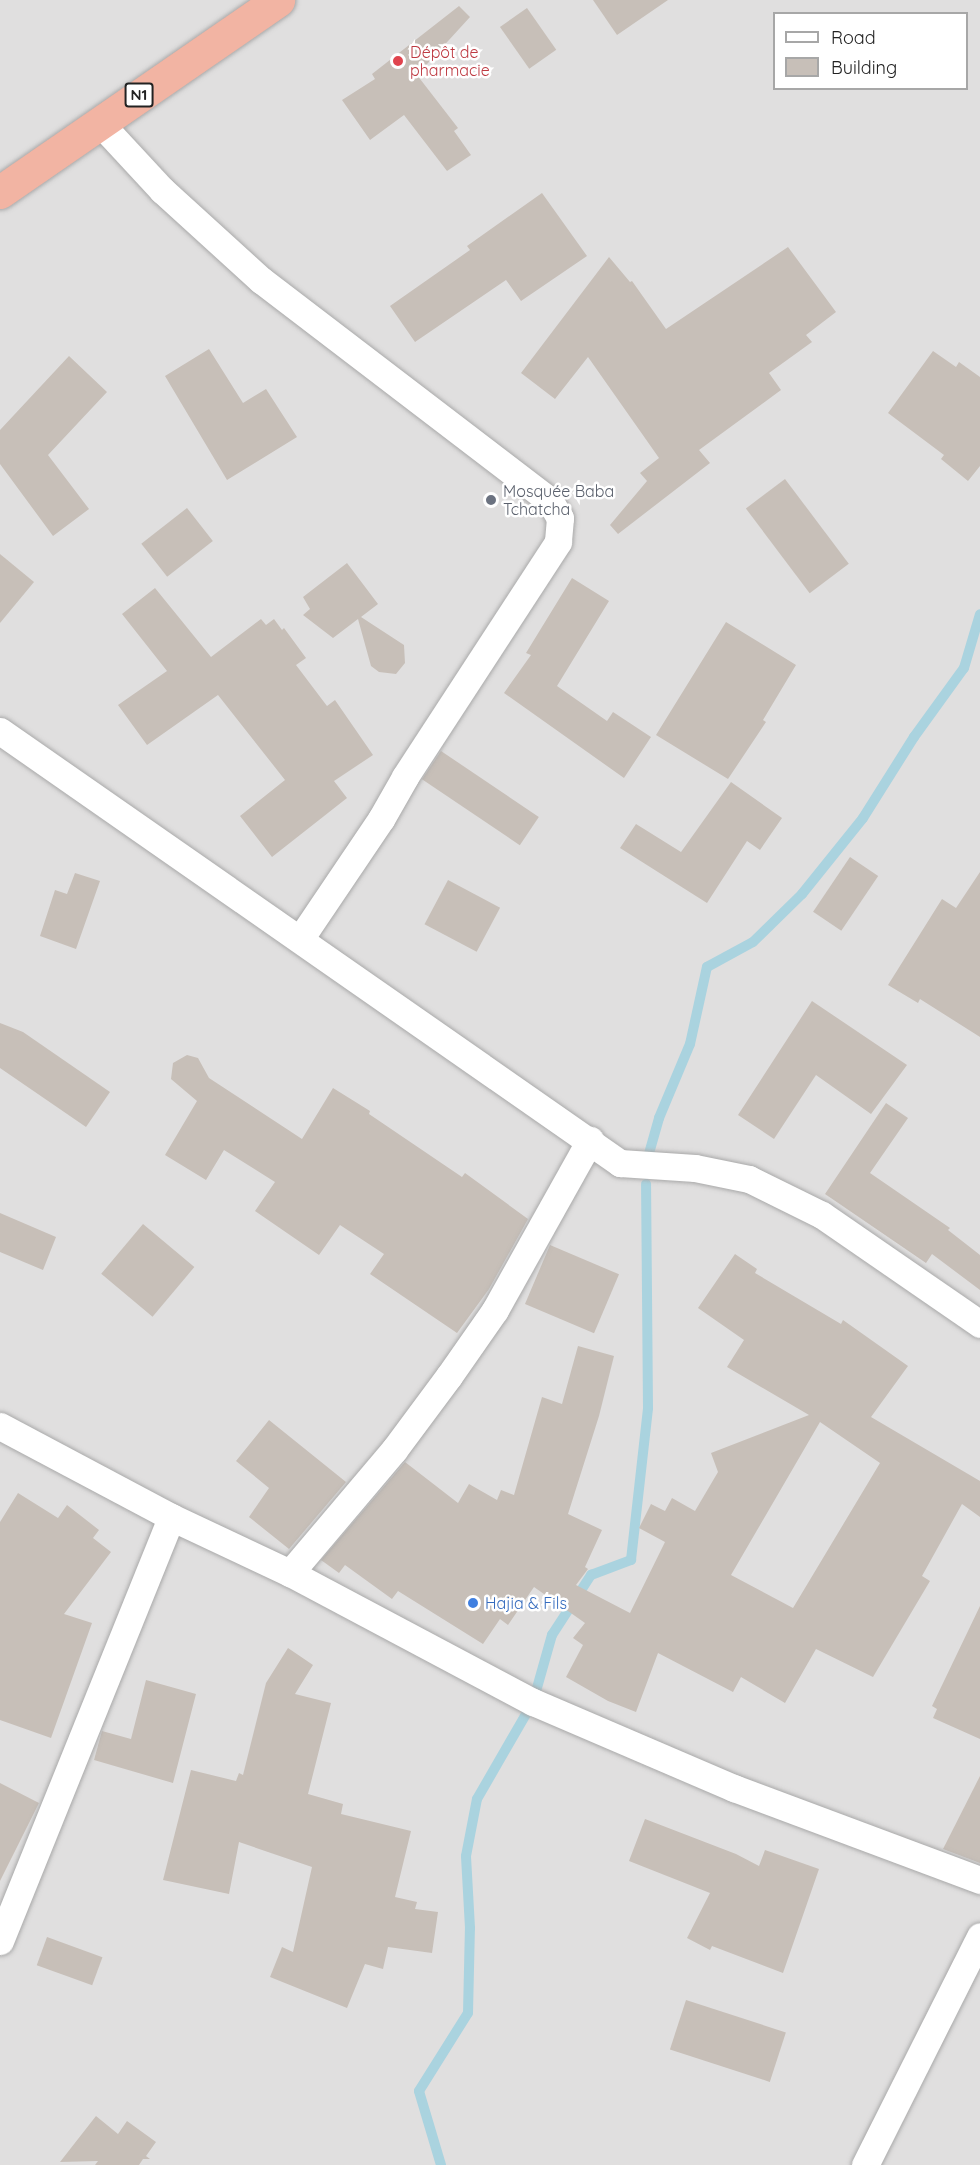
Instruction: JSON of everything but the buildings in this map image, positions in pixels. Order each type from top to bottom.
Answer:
[{"type":"highway","name":"N1","points":[[0,192],[279,0]]},
{"type":"street","points":[[99,122],[162,190],[261,280],[550,501],[560,518],[558,542],[405,777],[381,819],[300,939]]},
{"type":"street","points":[[0,731],[620,1163],[695,1168],[749,1179],[822,1215],[980,1324]]},
{"type":"street","points":[[290,1573],[394,1450],[449,1377],[495,1310],[590,1140]]},
{"type":"street","points":[[0,1426],[171,1517],[290,1573],[533,1702],[734,1788],[980,1880]]},
{"type":"street","points":[[0,1941],[171,1517]]},
{"type":"street","points":[[865,2165],[980,1936]]},
{"type":"shaded area","points":[[0,0],[980,0],[980,2165],[0,2165]]},
{"type":"waterway","points":[[648,1157],[659,1118],[690,1044],[707,967],[753,942],[802,894],[863,818],[914,737],[964,668],[980,614]]},
{"type":"waterway","points":[[441,2165],[419,2091],[468,2013],[470,1928],[466,1856],[477,1799],[533,1702],[552,1635],[591,1575],[631,1560],[648,1408],[646,1184]]},
{"type":"place","name":"Dépôt de pharmacie","points":[[398,61]]},
{"type":"place","name":"Mosquée Baba Tchatcha","points":[[491,500]]},
{"type":"place","name":"Hajia & Fils","points":[[473,1603]]}]
